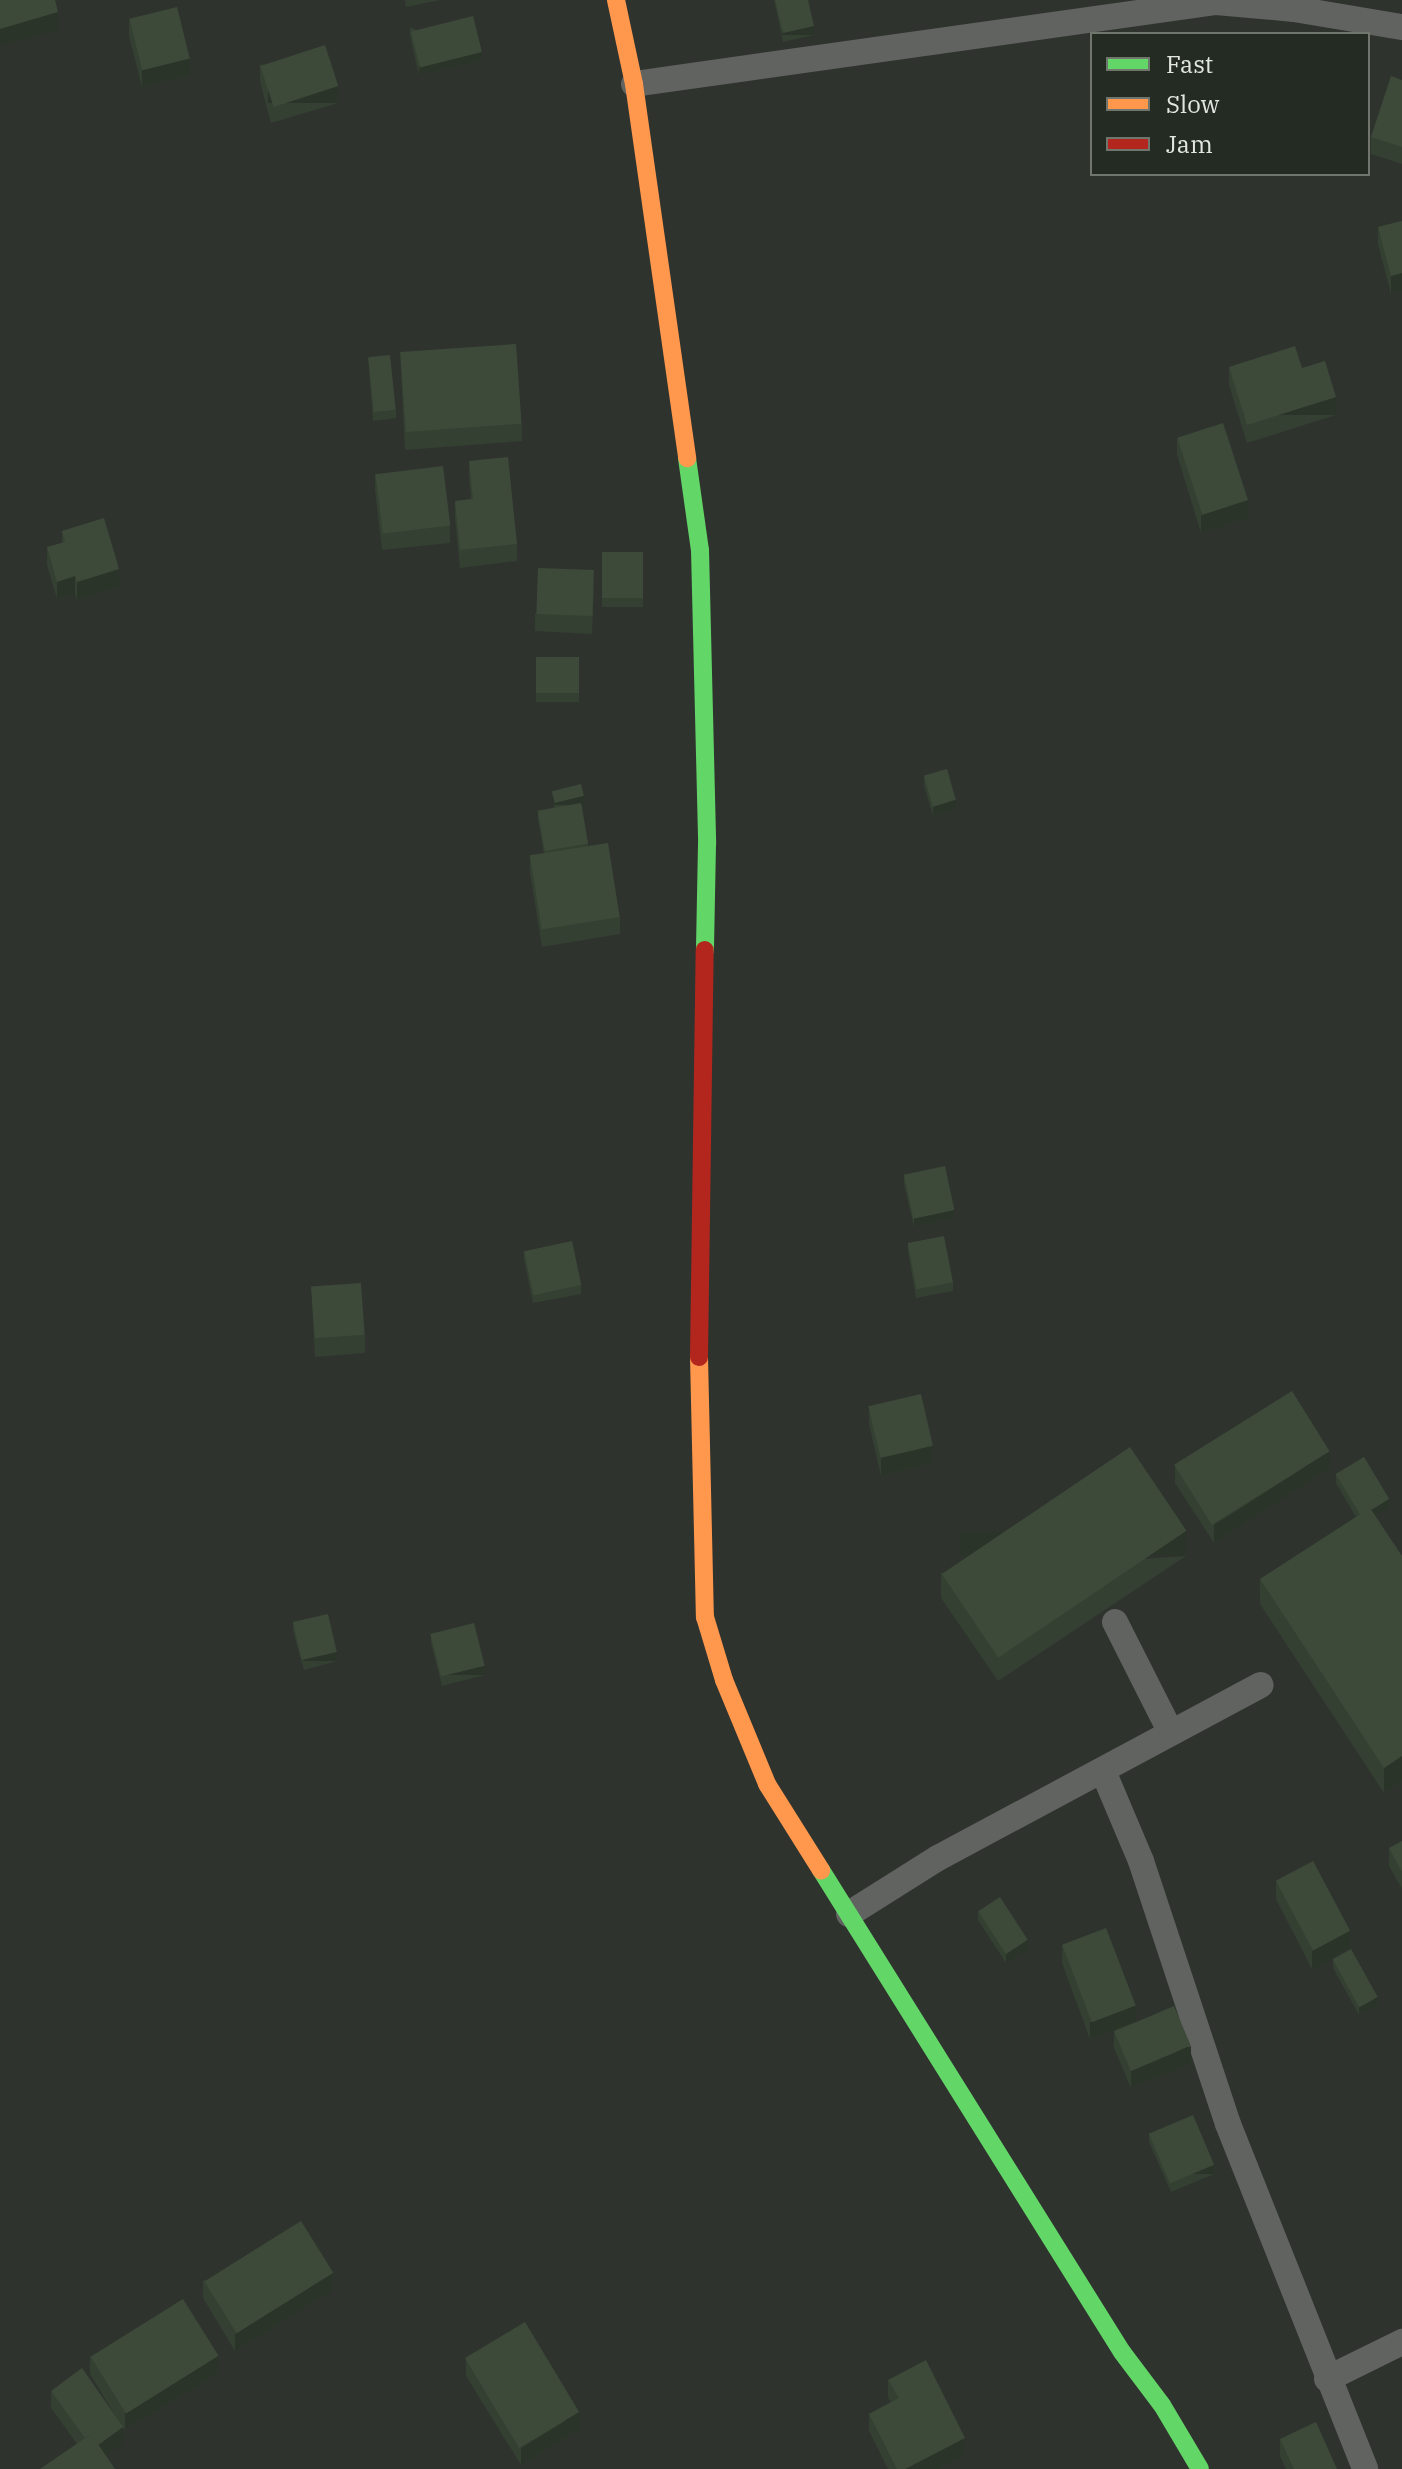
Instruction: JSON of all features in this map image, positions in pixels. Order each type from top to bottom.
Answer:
[{"type":"street","points":[[616,0],[634,84],[700,550],[707,844],[699,1358],[705,1617],[724,1680],[767,1784],[1122,2352],[1195,2456],[1200,2469]]},
{"type":"lane","points":[[634,84],[1216,2],[1294,9],[1402,27]]},
{"type":"lane","points":[[1115,1622],[1171,1733]]},
{"type":"lane","points":[[849,1914],[938,1858],[1260,1685]]},
{"type":"lane","points":[[1103,1771],[1141,1861],[1228,2124],[1365,2469]]},
{"type":"lane","points":[[1327,2379],[1402,2342]]},
{"type":"building","points":[[0,0],[55,0],[58,12],[0,29]]},
{"type":"building","points":[[775,0],[808,0],[814,26],[783,33]]},
{"type":"building","points":[[177,7],[190,58],[142,70],[129,19]]},
{"type":"building","points":[[473,16],[482,52],[420,67],[411,31]]},
{"type":"building","points":[[325,45],[338,86],[274,107],[260,66]]},
{"type":"building","points":[[1391,76],[1402,80],[1402,147],[1371,137]]},
{"type":"building","points":[[1402,221],[1402,273],[1391,276],[1378,227]]},
{"type":"building","points":[[516,344],[522,424],[406,432],[400,352]]},
{"type":"building","points":[[1295,346],[1302,368],[1325,361],[1336,397],[1247,425],[1229,367]]},
{"type":"building","points":[[390,355],[396,410],[374,412],[368,357]]},
{"type":"building","points":[[1223,423],[1248,500],[1202,515],[1177,438]]},
{"type":"building","points":[[508,457],[517,544],[460,550],[455,501],[473,499],[469,461]]},
{"type":"building","points":[[443,466],[450,526],[383,534],[376,474]]},
{"type":"building","points":[[104,518],[119,569],[77,582],[75,576],[57,582],[47,547],[65,542],[62,531]]},
{"type":"building","points":[[602,552],[643,552],[643,598],[602,598]]},
{"type":"building","points":[[538,568],[594,570],[592,616],[536,614]]},
{"type":"building","points":[[536,657],[579,657],[579,693],[536,693]]},
{"type":"building","points":[[947,769],[956,800],[933,806],[924,776]]},
{"type":"building","points":[[581,784],[584,796],[555,803],[552,791]]},
{"type":"building","points":[[581,803],[588,843],[545,851],[538,811]]},
{"type":"building","points":[[608,843],[620,917],[542,929],[530,855]]},
{"type":"building","points":[[945,1166],[954,1210],[913,1219],[904,1175]]},
{"type":"building","points":[[944,1236],[953,1282],[917,1289],[908,1243]]},
{"type":"building","points":[[572,1241],[581,1285],[533,1295],[524,1251]]},
{"type":"building","points":[[361,1283],[365,1335],[315,1338],[311,1286]]},
{"type":"building","points":[[1292,1391],[1330,1451],[1212,1525],[1174,1465]]},
{"type":"building","points":[[921,1394],[933,1446],[880,1458],[868,1406]]},
{"type":"building","points":[[1130,1447],[1186,1531],[998,1658],[942,1574]]},
{"type":"building","points":[[1364,1457],[1389,1499],[1361,1516],[1336,1474]]},
{"type":"building","points":[[1370,1508],[1402,1556],[1402,1756],[1384,1768],[1260,1579]]},
{"type":"building","points":[[328,1614],[337,1652],[302,1660],[293,1622]]},
{"type":"building","points":[[474,1623],[485,1666],[441,1677],[430,1634]]},
{"type":"building","points":[[1402,1841],[1402,1872],[1389,1848]]},
{"type":"building","points":[[1313,1861],[1350,1931],[1313,1950],[1276,1881]]},
{"type":"building","points":[[1000,1897],[1028,1940],[1006,1954],[978,1911]]},
{"type":"building","points":[[1106,1928],[1136,2005],[1092,2022],[1062,1945]]},
{"type":"building","points":[[1351,1949],[1378,1997],[1359,2007],[1333,1959]]},
{"type":"building","points":[[1174,2006],[1191,2046],[1131,2071],[1114,2031]]},
{"type":"building","points":[[1193,2115],[1214,2165],[1170,2183],[1149,2134]]},
{"type":"building","points":[[301,2221],[333,2273],[237,2333],[204,2281]]},
{"type":"building","points":[[183,2299],[219,2356],[126,2414],[91,2357]]},
{"type":"building","points":[[525,2322],[579,2412],[519,2448],[465,2358]]},
{"type":"building","points":[[926,2360],[965,2438],[905,2469],[897,2469],[869,2414],[899,2398],[888,2380]]},
{"type":"building","points":[[82,2368],[123,2427],[98,2445],[91,2434],[85,2438],[51,2391]]},
{"type":"building","points":[[1316,2422],[1337,2469],[1294,2469],[1280,2439]]},
{"type":"building","points":[[91,2434],[115,2469],[40,2469]]},
{"type":"traffic: fast","points":[[687,458],[700,550],[707,844],[705,950]]},
{"type":"traffic: fast","points":[[821,1870],[1122,2352],[1162,2405],[1200,2469]]},
{"type":"traffic: slow","points":[[616,0],[634,84],[687,458]]},
{"type":"traffic: slow","points":[[699,1357],[705,1617],[724,1680],[767,1784],[821,1870]]},
{"type":"traffic: jam","points":[[699,1357],[705,950]]}]
